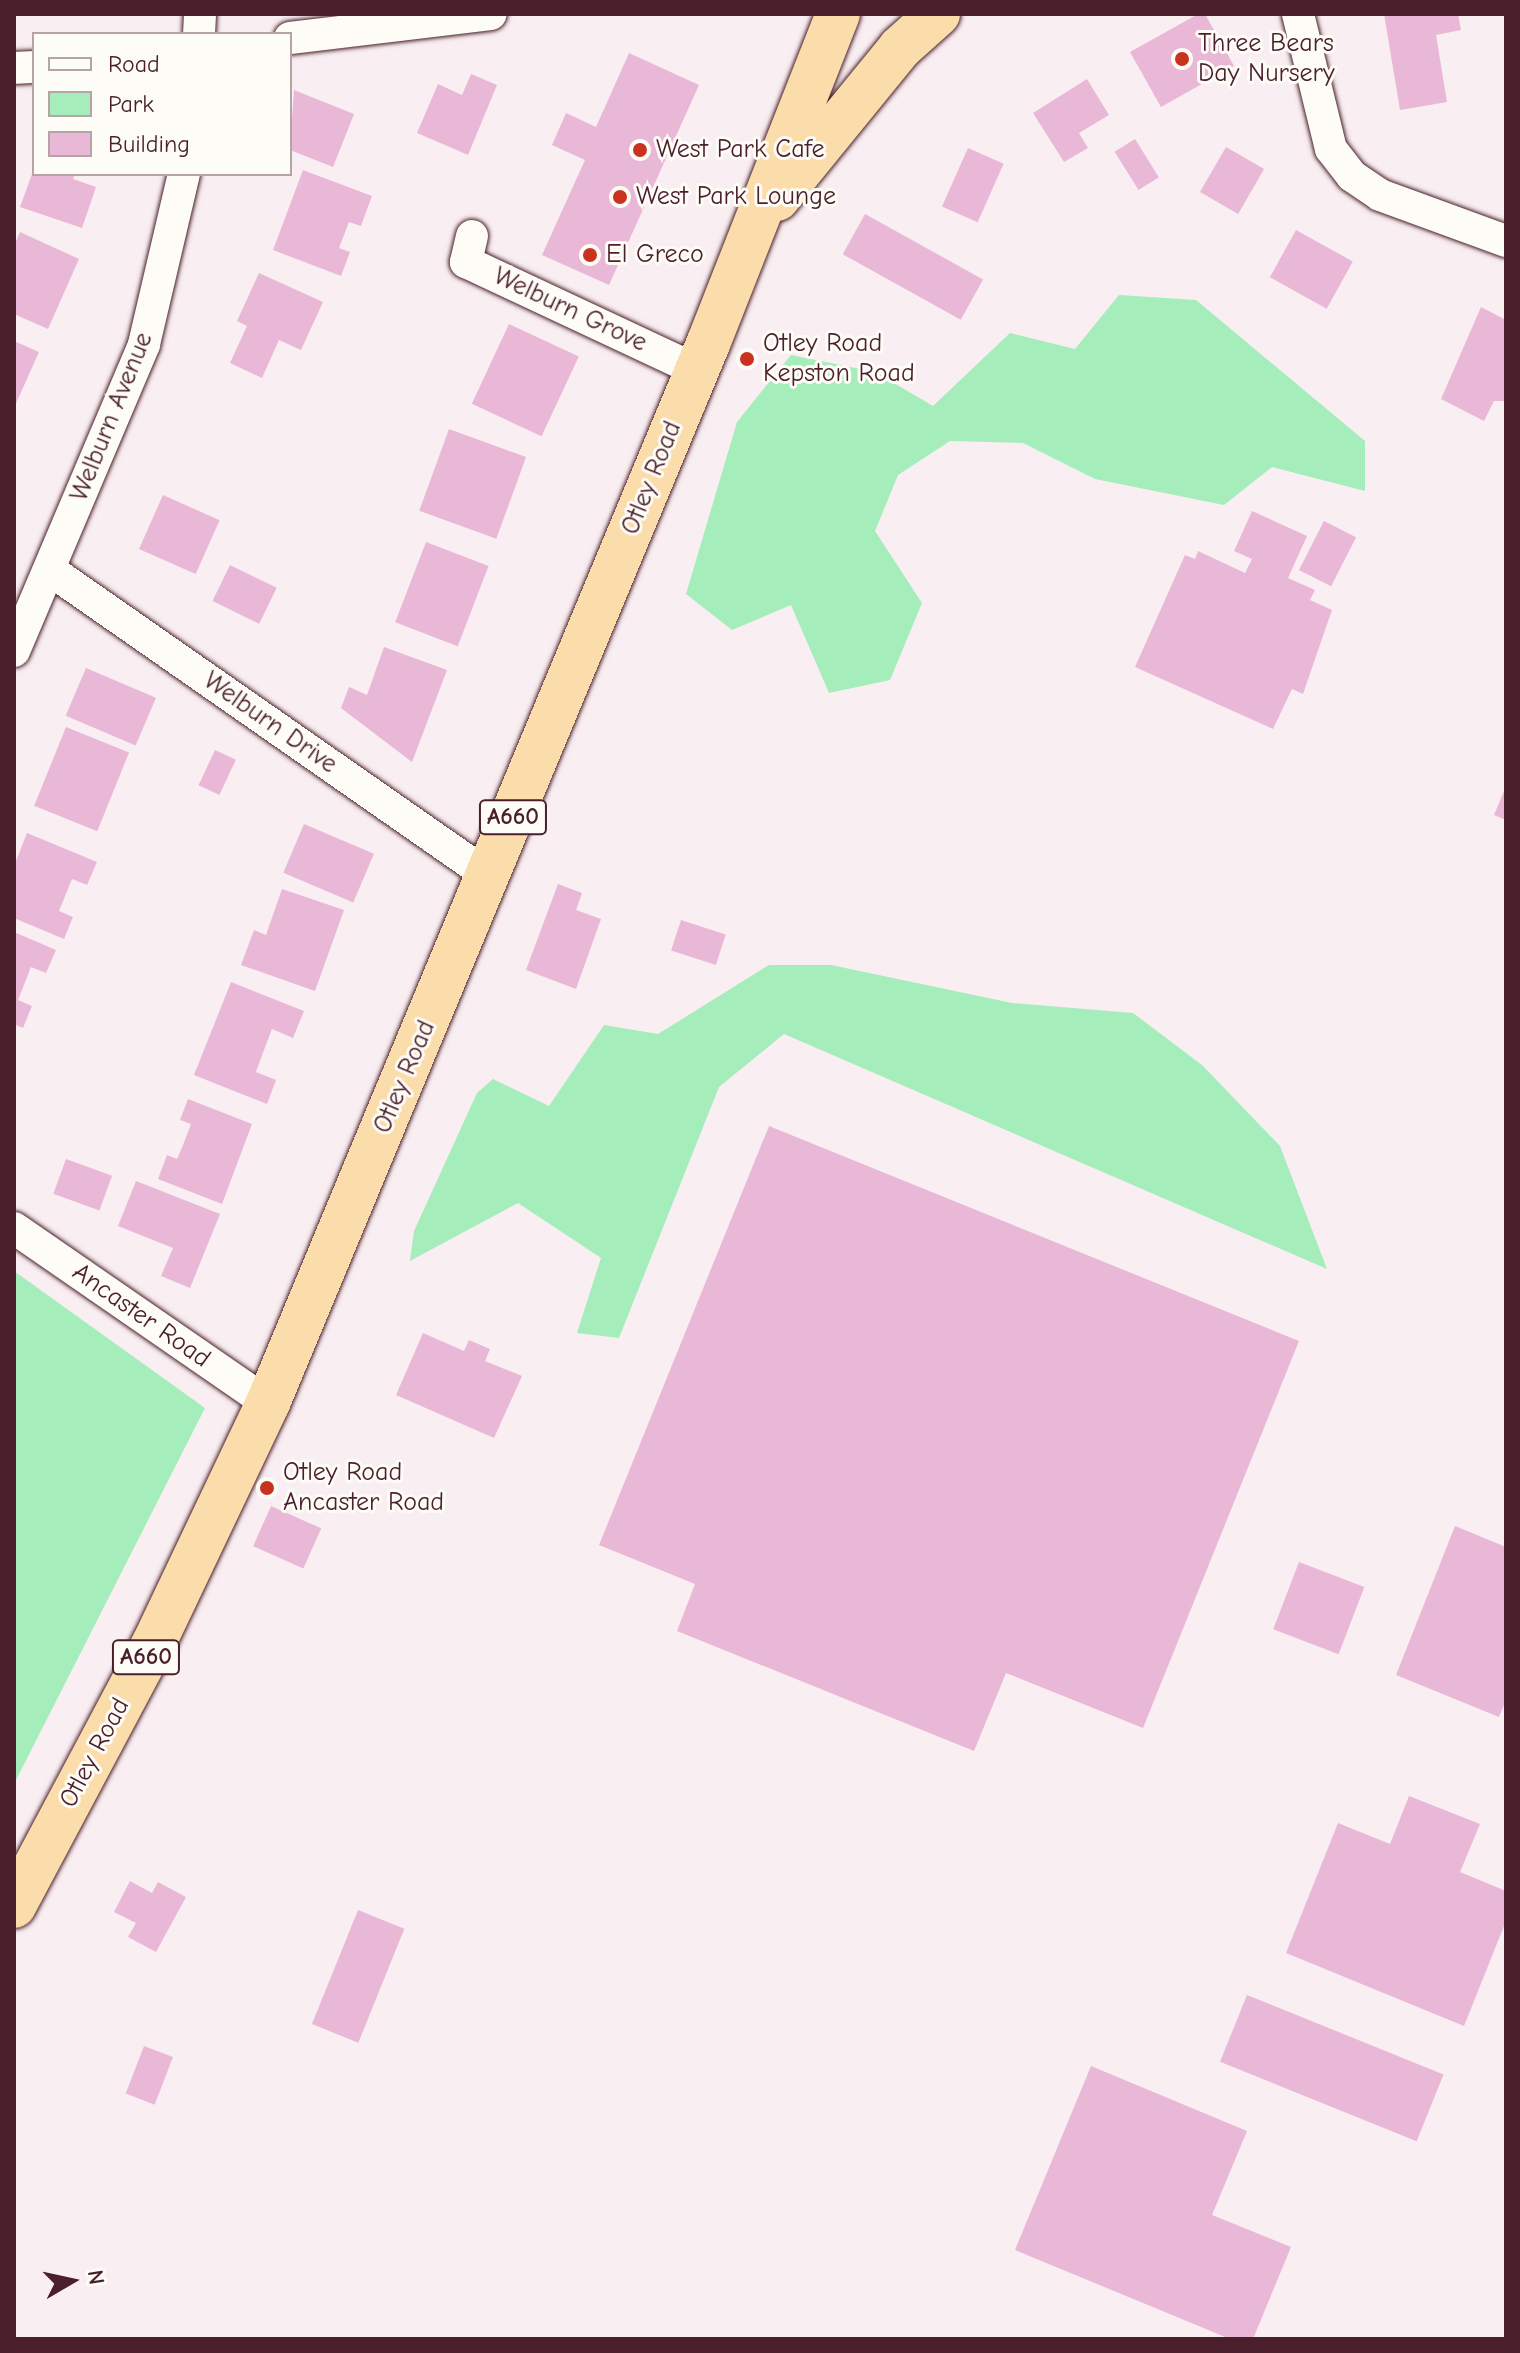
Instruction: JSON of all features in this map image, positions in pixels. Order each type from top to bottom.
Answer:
[{"type":"highway","name":"Otley Road","points":[[14,1906],[154,1643],[268,1403],[697,370],[838,14]]},
{"type":"highway","name":"Otley Road","points":[[753,229],[900,48],[938,14]]},
{"type":"street","points":[[292,38],[491,14]]},
{"type":"street","points":[[1298,14],[1331,149],[1352,176],[1380,195],[1506,241]]},
{"type":"street","name":"Welburn Avenue","points":[[14,651],[144,344],[184,176]]},
{"type":"street","name":"Welburn Grove","points":[[472,236],[466,262],[697,370]]},
{"type":"street","name":"Welburn Drive","points":[[50,570],[489,876]]},
{"type":"street","name":"Ancaster Road","points":[[14,1228],[268,1403]]},
{"type":"green space","points":[[1119,295],[1196,300],[1365,441],[1365,491],[1272,467],[1224,505],[1095,479],[1023,443],[950,441],[898,475],[875,531],[922,603],[890,680],[829,693],[791,605],[732,630],[686,594],[737,422],[791,355],[875,372],[933,406],[1010,333],[1075,349]]},
{"type":"green space","points":[[769,965],[831,965],[1012,1003],[1133,1013],[1202,1065],[1280,1146],[1327,1269],[784,1034],[719,1087],[619,1338],[577,1333],[601,1258],[518,1203],[410,1261],[414,1231],[477,1093],[493,1079],[549,1106],[604,1025],[658,1034]]},
{"type":"green space","points":[[14,1271],[205,1408],[14,1784]]},
{"type":"building","name":"Three Bears Day Nursery","points":[[1198,14],[1205,14],[1234,66],[1161,107],[1130,52]]},
{"type":"building","points":[[1384,14],[1458,14],[1461,30],[1436,35],[1447,102],[1400,110]]},
{"type":"building","points":[[629,53],[699,85],[609,285],[542,255],[585,160],[552,145],[566,113],[596,127]]},
{"type":"building","points":[[471,74],[497,85],[468,155],[417,133],[438,84],[462,95]]},
{"type":"building","points":[[1087,79],[1109,115],[1079,133],[1088,148],[1064,162],[1033,113]]},
{"type":"building","points":[[294,90],[354,114],[333,167],[292,151]]},
{"type":"building","points":[[1135,139],[1159,177],[1138,190],[1115,152]]},
{"type":"building","points":[[1226,147],[1264,169],[1238,214],[1200,192]]},
{"type":"building","points":[[968,148],[1004,164],[978,222],[942,206]]},
{"type":"building","points":[[303,170],[372,196],[361,226],[349,222],[339,248],[350,252],[341,276],[273,250]]},
{"type":"building","points":[[32,174],[74,176],[73,179],[96,187],[82,228],[20,207]]},
{"type":"building","points":[[865,214],[983,279],[961,320],[843,254]]},
{"type":"building","points":[[1296,230],[1353,262],[1327,309],[1270,277]]},
{"type":"building","points":[[20,232],[79,259],[48,329],[14,314],[14,246]]},
{"type":"building","points":[[259,273],[323,302],[301,350],[279,340],[262,378],[230,363],[247,326],[237,321]]},
{"type":"building","points":[[1481,307],[1506,320],[1506,401],[1494,401],[1484,421],[1441,399]]},
{"type":"building","points":[[509,324],[579,357],[542,436],[472,404]]},
{"type":"building","points":[[14,341],[39,352],[14,408]]},
{"type":"building","points":[[449,429],[526,457],[496,539],[419,511]]},
{"type":"building","points":[[163,495],[220,520],[196,574],[139,549]]},
{"type":"building","points":[[1252,511],[1307,536],[1288,578],[1315,590],[1310,600],[1332,610],[1303,694],[1292,689],[1273,729],[1135,667],[1185,555],[1195,559],[1198,551],[1245,573],[1252,559],[1234,551]]},
{"type":"building","points":[[1324,521],[1356,537],[1331,586],[1299,570]]},
{"type":"building","points":[[426,542],[489,566],[458,646],[395,622]]},
{"type":"building","points":[[230,565],[277,588],[259,624],[212,601]]},
{"type":"building","points":[[384,647],[447,670],[412,762],[341,708],[349,687],[367,695]]},
{"type":"building","points":[[86,668],[156,698],[136,746],[66,716]]},
{"type":"building","points":[[66,727],[129,752],[97,831],[34,806]]},
{"type":"building","points":[[215,750],[236,760],[219,795],[199,785]]},
{"type":"building","points":[[1506,786],[1506,820],[1494,815]]},
{"type":"building","points":[[304,824],[374,854],[353,902],[283,873]]},
{"type":"building","points":[[27,833],[97,862],[87,885],[72,879],[59,911],[73,917],[64,939],[14,918],[14,866]]},
{"type":"building","points":[[558,884],[582,893],[576,910],[601,919],[576,989],[526,970]]},
{"type":"building","points":[[282,889],[344,910],[315,991],[241,965],[254,930],[266,935]]},
{"type":"building","points":[[681,920],[726,935],[716,965],[671,950]]},
{"type":"building","points":[[14,932],[56,950],[46,973],[31,967],[18,1000],[32,1006],[23,1028],[14,1024]]},
{"type":"building","points":[[231,982],[304,1011],[293,1038],[272,1029],[256,1072],[276,1080],[267,1104],[194,1075]]},
{"type":"building","points":[[188,1099],[252,1124],[222,1204],[158,1179],[167,1155],[177,1159],[191,1124],[180,1120]]},
{"type":"building","points":[[769,1126],[1299,1341],[1143,1728],[1006,1673],[974,1751],[677,1631],[695,1584],[599,1545]]},
{"type":"building","points":[[66,1159],[112,1176],[99,1211],[53,1194]]},
{"type":"building","points":[[136,1181],[220,1214],[190,1288],[161,1276],[173,1248],[118,1226]]},
{"type":"building","points":[[423,1333],[464,1351],[469,1340],[490,1349],[485,1361],[522,1376],[494,1438],[396,1395]]},
{"type":"building","points":[[271,1506],[321,1528],[303,1569],[253,1546]]},
{"type":"building","points":[[1455,1526],[1506,1547],[1506,1700],[1499,1717],[1396,1675]]},
{"type":"building","points":[[1299,1562],[1364,1587],[1339,1654],[1273,1629]]},
{"type":"building","points":[[1409,1796],[1480,1824],[1460,1872],[1506,1891],[1506,1921],[1464,2026],[1286,1953],[1338,1823],[1390,1844]]},
{"type":"building","points":[[130,1881],[152,1893],[158,1882],[186,1897],[156,1952],[128,1937],[136,1923],[114,1912]]},
{"type":"building","points":[[358,1910],[404,1929],[358,2043],[312,2024]]},
{"type":"building","points":[[1247,1995],[1444,2074],[1417,2141],[1220,2062]]},
{"type":"building","points":[[144,2046],[173,2057],[155,2105],[126,2094]]},
{"type":"building","points":[[1091,2066],[1247,2131],[1212,2215],[1291,2247],[1253,2339],[1230,2339],[1015,2250]]},
{"type":"place","name":"Three Bears Day Nursery","points":[[1182,59]]},
{"type":"place","name":"West Park Cafe","points":[[640,150]]},
{"type":"place","name":"West Park Lounge","points":[[620,197]]},
{"type":"place","name":"El Greco","points":[[590,255]]},
{"type":"place","name":"Otley Road Kepston Road","points":[[747,359]]},
{"type":"place","name":"Otley Road Ancaster Road","points":[[267,1488]]}]
